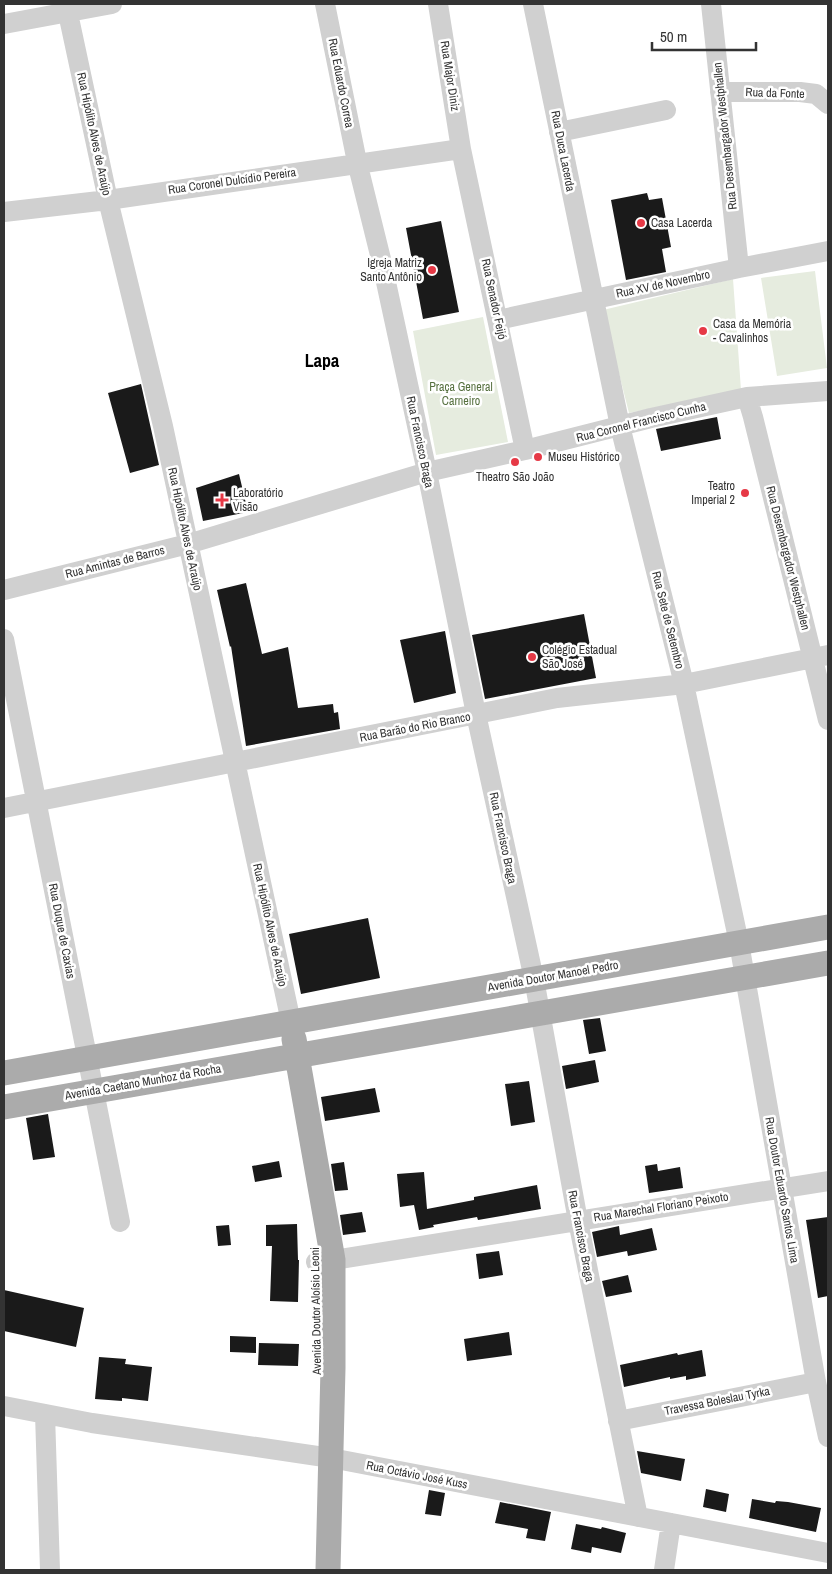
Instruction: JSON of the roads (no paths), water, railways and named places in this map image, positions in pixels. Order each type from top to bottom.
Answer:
[{"type":"main road","name":"Avenida Doutor Manoel Pedro","points":[[284,1023],[828,927]]},
{"type":"main road","points":[[290,1057],[828,963]]},
{"type":"main road","name":"Avenida Doutor Aloísio Leoni","points":[[284,1023],[310,1203],[325,1261],[333,1368],[314,1570]]},
{"type":"main road","points":[[4,1072],[284,1023]]},
{"type":"main road","name":"Avenida Caetano Munhoz da Rocha","points":[[4,1107],[290,1057]]},
{"type":"main road","name":"Avenida Doutor Aloísio Leoni","points":[[324,1457],[328,1570]]},
{"type":"street","points":[[4,24],[67,8],[112,4]]},
{"type":"street","name":"Rua Eduardo Correa","points":[[325,4],[357,162]]},
{"type":"street","name":"Rua Major Diniz","points":[[438,4],[461,149]]},
{"type":"street","name":"Rua Duca Lacerda","points":[[533,4],[593,299]]},
{"type":"street","name":"Rua Desembargador Westphallen","points":[[712,4],[739,268]]},
{"type":"street","name":"Rua Hipólito Alves de Araújo","points":[[67,8],[108,200],[163,426],[235,763],[284,1023]]},
{"type":"street","name":"Rua da Fonte","points":[[720,92],[800,92],[816,94],[828,104]]},
{"type":"street","points":[[559,132],[666,110]]},
{"type":"street","name":"Rua Coronel Dulcídio Pereira","points":[[4,212],[108,200],[357,162],[461,149]]},
{"type":"street","name":"Rua Senador Feijó","points":[[461,149],[525,450]]},
{"type":"street","name":"Rua Francisco Braga","points":[[357,162],[381,259],[476,714],[534,979],[578,1221],[638,1517]]},
{"type":"street","name":"Rua XV de Novembro","points":[[498,320],[739,268],[828,252]]},
{"type":"street","name":"Rua Sete de Setembro","points":[[593,299],[620,426],[684,684],[739,943]]},
{"type":"street","name":"Rua Coronel Francisco Cunha","points":[[427,472],[747,397],[828,391]]},
{"type":"street","name":"Rua Desembargador Westphallen","points":[[747,397],[820,657],[828,720]]},
{"type":"street","name":"Rua Amintas de Barros","points":[[4,590],[188,544],[427,472]]},
{"type":"street","name":"Rua Duque de Caxias","points":[[4,639],[120,1222]]},
{"type":"street","name":"Rua Barão do Rio Branco","points":[[4,808],[556,698],[684,684],[820,657]]},
{"type":"street","name":"Rua Doutor Eduardo Santos Lima","points":[[739,943],[816,1382],[828,1437]]},
{"type":"street","name":"Rua Marechal Floriano Peixoto","points":[[325,1261],[828,1181]]},
{"type":"street","name":"Travessa Boleslau Tyrka","points":[[618,1420],[816,1382]]},
{"type":"street","name":"Rua Octávio José Kuss","points":[[4,1406],[92,1423],[324,1457],[828,1553]]},
{"type":"street","points":[[45,1414],[50,1570]]},
{"type":"street","points":[[664,1570],[671,1523]]},
{"type":"place","name":"Casa Lacerda","points":[[641,223]]},
{"type":"place","name":"Igreja Matriz Santo Antônio","points":[[432,270]]},
{"type":"place","name":"Casa da Memória - Cavalinhos","points":[[703,331]]},
{"type":"place","name":"Museu Histórico","points":[[538,457]]},
{"type":"place","name":"Theatro São João","points":[[515,462]]},
{"type":"place","name":"Teatro Imperial 2","points":[[745,493]]},
{"type":"place","name":"Laboratório Visão","points":[[222,500]]},
{"type":"place","name":"Colégio Estadual São José","points":[[532,657]]},
{"type":"district","name":"Lapa","points":[[322,361]]},
{"type":"park label","name":"Praça General Carneiro","points":[[461,394]]}]
